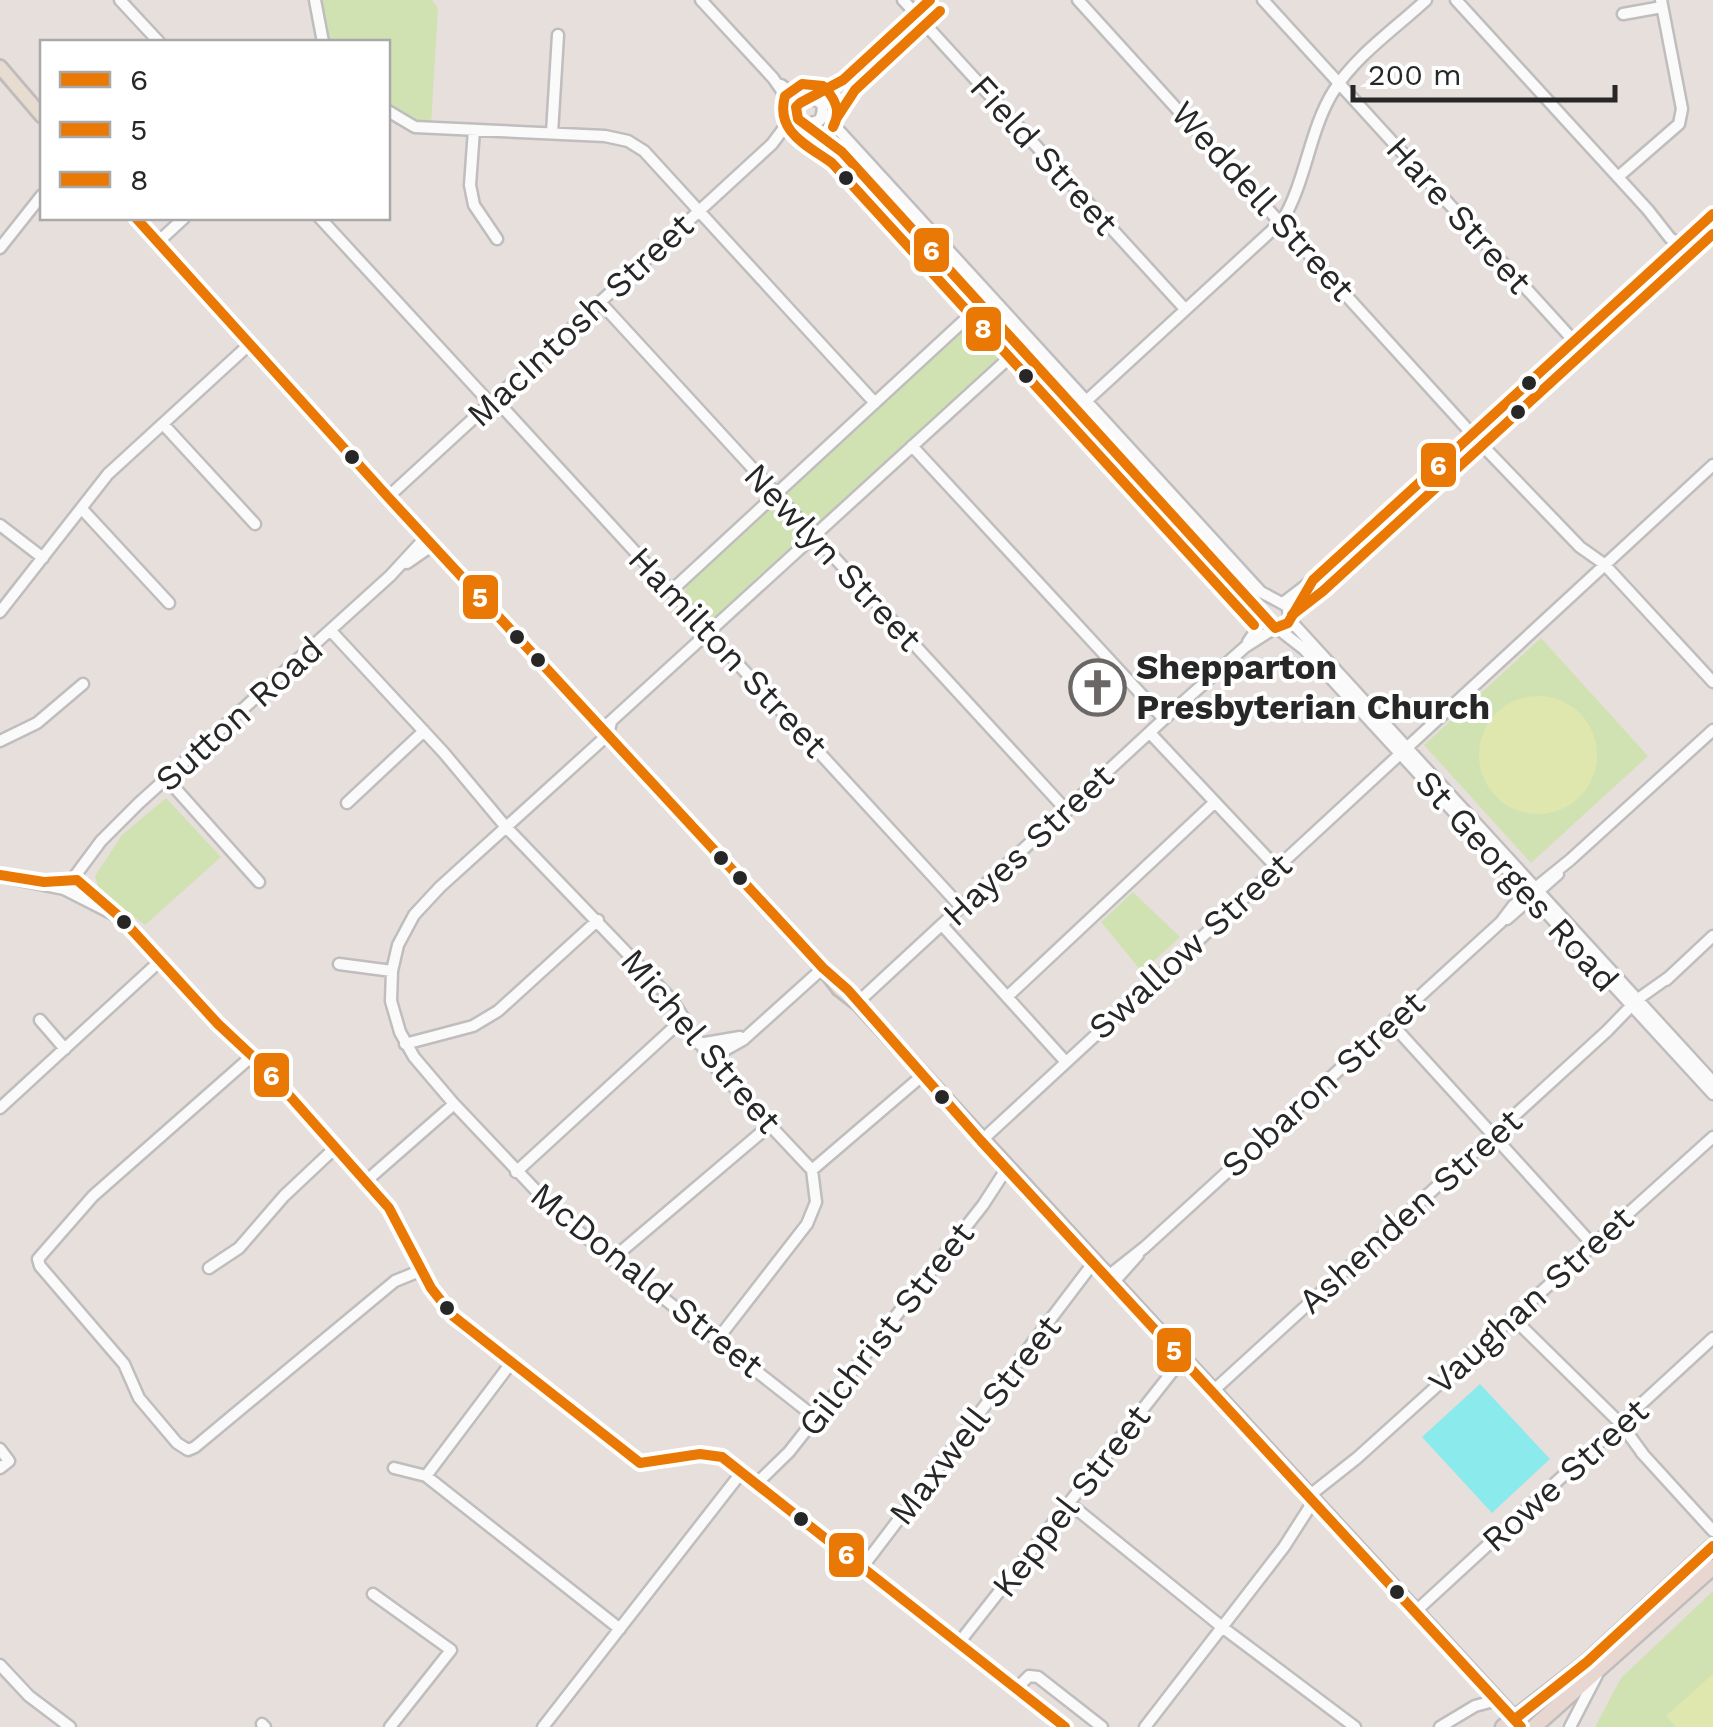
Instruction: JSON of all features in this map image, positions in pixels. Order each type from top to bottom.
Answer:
[{"type":"highway","points":[[1516,1725],[1713,1546]]},
{"type":"highway","points":[[1534,1727],[1713,1567]]},
{"type":"main road","points":[[0,67],[40,114]]},
{"type":"main road","points":[[0,78],[40,114]]},
{"type":"main road","points":[[138,220],[388,497],[607,728],[837,987],[857,1003],[1416,1611],[1516,1725]]},
{"type":"street","points":[[120,0],[157,40]]},
{"type":"street","points":[[315,0],[323,40]]},
{"type":"street","points":[[701,0],[773,78],[804,124],[842,152],[893,199]]},
{"type":"street","name":"Field Street","points":[[903,0],[1185,310]]},
{"type":"street","points":[[796,112],[801,101],[842,80],[930,0]]},
{"type":"street","name":"Weddell Street","points":[[1078,0],[1580,547],[1604,564],[1713,682]]},
{"type":"street","name":"Hare Street","points":[[1264,0],[1574,342]]},
{"type":"street","points":[[1077,409],[1282,221],[1331,96],[1426,0]]},
{"type":"street","points":[[1462,2],[1648,210],[1678,236],[1680,244]]},
{"type":"street","points":[[1618,177],[1679,124],[1682,108],[1661,3],[1623,14]]},
{"type":"street","points":[[552,133],[558,35]]},
{"type":"street","points":[[773,78],[796,96],[818,101],[893,199],[986,300],[1077,409],[1178,509]]},
{"type":"street","points":[[804,124],[816,123],[842,80]]},
{"type":"street","points":[[390,111],[414,127],[605,136],[628,141],[644,150],[875,403]]},
{"type":"street","name":"MacIntosh Street","points":[[772,144],[796,112]]},
{"type":"street","name":"MacIntosh Street","points":[[388,497],[772,144],[804,124]]},
{"type":"street","points":[[474,130],[470,185],[474,205],[496,239]]},
{"type":"street","points":[[0,248],[40,198]]},
{"type":"street","points":[[1265,616],[1271,604],[1281,603],[1314,580],[1713,214]]},
{"type":"street","points":[[158,242],[182,220]]},
{"type":"street","name":"Hamilton Street","points":[[322,220],[672,590],[960,906]]},
{"type":"street","points":[[672,590],[986,300]]},
{"type":"street","name":"Newlyn Street","points":[[600,302],[1067,810]]},
{"type":"street","points":[[0,612],[108,474],[251,344]]},
{"type":"street","points":[[1029,350],[1087,400],[1252,590],[1276,628],[1285,626],[1314,580]]},
{"type":"street","name":"McDonald Street","points":[[816,1418],[612,1260],[516,1172],[405,1044],[391,1001],[392,971],[398,944],[414,915],[607,728],[912,446],[1029,350]]},
{"type":"street","points":[[163,424],[254,524]]},
{"type":"street","points":[[912,446],[1164,719]]},
{"type":"street","name":"Swallow Street","points":[[982,1141],[1713,465]]},
{"type":"street","points":[[82,509],[169,603]]},
{"type":"street","points":[[0,525],[43,558]]},
{"type":"street","name":"Sutton Road","points":[[76,886],[92,855],[118,824],[429,540]]},
{"type":"street","points":[[1252,590],[1281,603],[1290,610],[1290,619]]},
{"type":"street","name":"Hayes Street","points":[[1245,647],[1265,616]]},
{"type":"street","name":"St Georges Road","points":[[1290,619],[1305,644],[1707,1080],[1713,1094]]},
{"type":"street","name":"Hayes Street","points":[[857,1003],[1164,719],[1245,647],[1276,628]]},
{"type":"street","name":"St Georges Road","points":[[1276,628],[1305,644]]},
{"type":"street","name":"Michel Street","points":[[331,631],[672,1000],[709,1059],[812,1170]]},
{"type":"street","points":[[0,741],[37,723],[83,684]]},
{"type":"street","name":"Sobaron Street","points":[[1104,1272],[1145,1247],[1713,730]]},
{"type":"street","points":[[347,803],[424,731]]},
{"type":"street","points":[[1150,733],[1276,868]]},
{"type":"street","points":[[168,779],[260,882]]},
{"type":"street","points":[[1006,997],[1215,802]]},
{"type":"street","points":[[1,876],[76,886],[121,918],[252,1056],[404,1228],[443,1306],[511,1364],[640,1463],[656,1464],[706,1452],[722,1457],[1065,1727]]},
{"type":"street","points":[[405,1044],[473,1026],[498,1011],[598,920]]},
{"type":"street","points":[[942,925],[1065,1061]]},
{"type":"street","name":"Ashenden Street","points":[[1213,1391],[1713,936]]},
{"type":"street","points":[[0,1108],[160,961]]},
{"type":"street","points":[[340,964],[392,971]]},
{"type":"street","points":[[709,1059],[750,1034],[824,968]]},
{"type":"street","points":[[516,1172],[684,1018]]},
{"type":"street","points":[[40,1020],[64,1048]]},
{"type":"street","points":[[1390,1023],[1592,1244]]},
{"type":"street","points":[[699,1044],[750,1034]]},
{"type":"street","points":[[252,1056],[93,1196],[38,1259],[124,1364],[139,1398],[178,1444],[188,1450],[196,1448],[395,1281],[422,1270]]},
{"type":"street","points":[[718,1340],[806,1224],[816,1202],[812,1170],[923,1075]]},
{"type":"street","points":[[365,1182],[454,1104]]},
{"type":"street","points":[[612,1260],[770,1125]]},
{"type":"street","name":"Vaughan Street","points":[[1145,1727],[1284,1547],[1315,1502],[1314,1492],[1357,1458],[1710,1137]]},
{"type":"street","points":[[209,1268],[239,1248],[284,1196],[335,1148]]},
{"type":"street","name":"Gilchrist Street","points":[[759,1487],[1011,1172]]},
{"type":"street","name":"Maxwell Street","points":[[857,1566],[1066,1302],[1104,1272]]},
{"type":"street","points":[[1515,1314],[1713,1531]]},
{"type":"street","name":"Rowe Street","points":[[1416,1611],[1713,1338]]},
{"type":"street","name":"Keppel Street","points":[[958,1644],[1183,1358]]},
{"type":"street","points":[[426,1476],[511,1364]]},
{"type":"street","points":[[0,1449],[9,1461],[0,1468]]},
{"type":"street","points":[[394,1468],[426,1476],[620,1629]]},
{"type":"street","points":[[543,1727],[741,1473]]},
{"type":"street","points":[[1069,1503],[1355,1727]]},
{"type":"street","points":[[373,1594],[451,1650],[396,1725]]},
{"type":"street","points":[[0,1665],[29,1696],[70,1727]]},
{"type":"street","points":[[1570,1727],[1600,1670]]},
{"type":"street","points":[[1016,1689],[1029,1676],[1038,1678],[1102,1727]]},
{"type":"street","points":[[1440,1727],[1474,1702],[1484,1686]]},
{"type":"street","points":[[1458,1715],[1497,1700]]},
{"type":"green space","points":[[320,0],[432,0],[438,8],[431,125],[398,116],[390,107],[390,40],[324,37]]},
{"type":"green space","points":[[975,318],[1005,355],[822,523],[808,523],[785,492]]},
{"type":"green space","points":[[770,508],[790,518],[801,540],[717,619],[704,617],[685,598],[686,584]]},
{"type":"green space","points":[[1541,638],[1648,756],[1531,863],[1424,745]]},
{"type":"green space","points":[[1538,696],[1561,700],[1580,713],[1593,732],[1597,755],[1593,778],[1580,797],[1561,810],[1538,814],[1515,810],[1496,797],[1483,778],[1479,755],[1483,732],[1496,713],[1515,700]]},
{"type":"green space","points":[[166,798],[221,857],[145,925],[99,890],[95,876],[122,835]]},
{"type":"green space","points":[[1133,892],[1180,937],[1142,972],[1101,922]]},
{"type":"green space","points":[[1713,1591],[1713,1727],[1595,1727],[1621,1678]]},
{"type":"green space","points":[[1713,1674],[1713,1727],[1676,1727],[1666,1716]]},
{"type":"water","points":[[1480,1384],[1550,1459],[1492,1513],[1422,1437]]},
{"type":"transit line","name":"6","points":[[930,0],[843,80],[800,103],[796,107],[798,119],[842,152],[1275,628],[1288,623],[1313,580],[1713,214]]},
{"type":"transit line","name":"8","points":[[836,119],[855,90],[940,11]]},
{"type":"transit line","name":"8","points":[[833,127],[836,105],[823,86],[802,84],[785,96],[785,119],[795,136],[832,163],[1254,625]]},
{"type":"transit line","name":"5","points":[[138,220],[1521,1727]]},
{"type":"transit line","name":"8","points":[[1292,615],[1323,591],[1713,234]]},
{"type":"transit line","name":"6","points":[[0,875],[44,882],[77,880],[121,918],[218,1024],[264,1067],[389,1208],[431,1288],[453,1316],[640,1463],[700,1454],[722,1457],[1065,1727]]},
{"type":"transit line","name":"5","points":[[1515,1719],[1587,1662],[1713,1546]]},
{"type":"place","name":"Shepparton Presbyterian Church","points":[[1097,687]]}]
